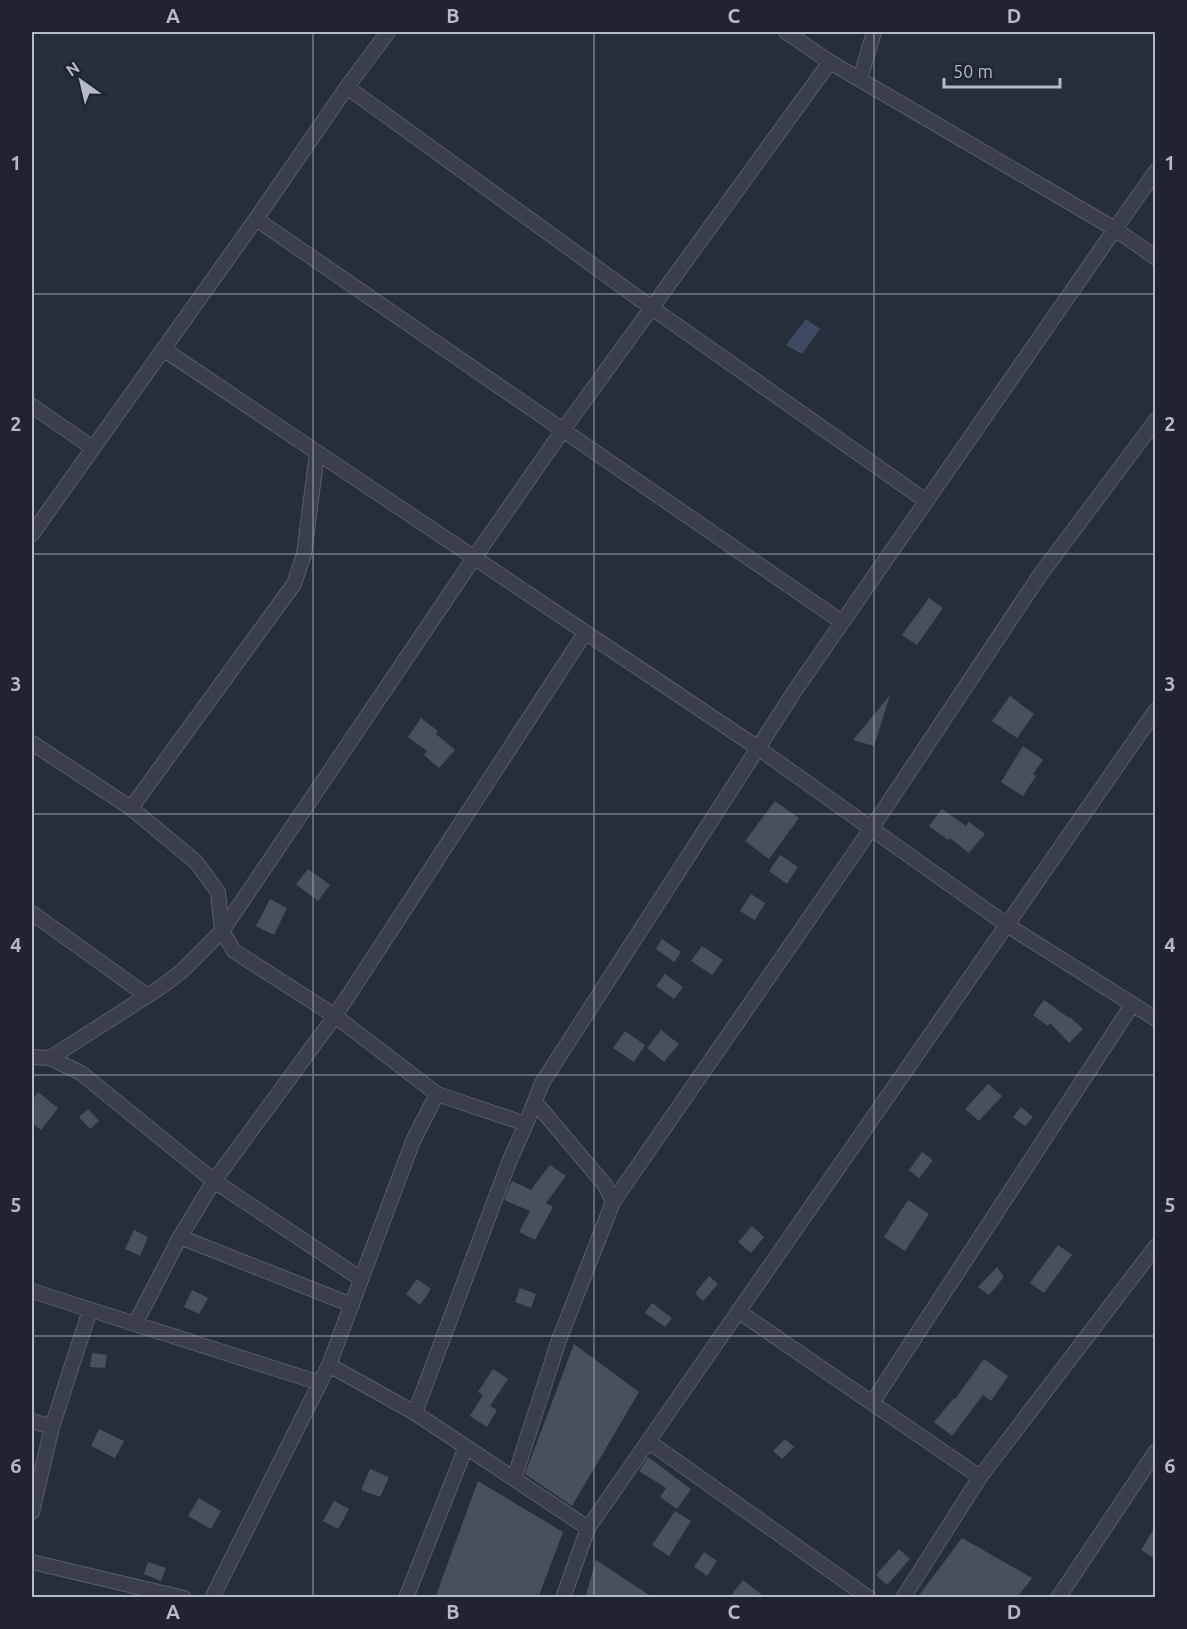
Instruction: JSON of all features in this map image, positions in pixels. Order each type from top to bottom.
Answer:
[{"type":"street","points":[[32,534],[388,32]]},
{"type":"street","points":[[786,32],[830,62],[1115,229],[1155,258]]},
{"type":"street","points":[[860,79],[874,32]]},
{"type":"street","points":[[50,1058],[161,987],[182,971],[222,931],[563,430],[830,62]]},
{"type":"street","points":[[347,87],[652,308],[926,501]]},
{"type":"street","points":[[415,1413],[508,1162],[542,1083],[796,688],[1155,171]]},
{"type":"street","points":[[256,219],[842,621]]},
{"type":"street","points":[[163,349],[758,748],[1007,925],[1155,1019]]},
{"type":"street","points":[[32,406],[93,448]]},
{"type":"street","points":[[514,1479],[559,1340],[613,1202],[871,829],[1040,575],[1155,420]]},
{"type":"street","points":[[130,808],[294,584],[304,554],[317,453]]},
{"type":"street","points":[[135,1324],[180,1237],[214,1181],[335,1016],[585,633]]},
{"type":"street","points":[[563,1598],[588,1528],[1155,710]]},
{"type":"street","points":[[32,743],[130,808],[196,862],[218,892],[222,931],[234,951],[335,1016],[437,1094],[526,1124]]},
{"type":"street","points":[[32,913],[146,995]]},
{"type":"street","points":[[872,1403],[1132,1005]]},
{"type":"street","points":[[32,1057],[50,1058],[81,1073],[214,1181],[361,1279]]},
{"type":"street","points":[[212,1598],[329,1365],[413,1141],[437,1094]]},
{"type":"street","points":[[535,1102],[605,1185],[613,1202]]},
{"type":"street","points":[[180,1237],[352,1305]]},
{"type":"street","points":[[903,1598],[980,1478],[1155,1246]]},
{"type":"street","points":[[32,1291],[320,1383]]},
{"type":"street","points":[[32,1512],[52,1427],[90,1310]]},
{"type":"street","points":[[738,1311],[980,1478]]},
{"type":"street","points":[[329,1365],[415,1413],[588,1528]]},
{"type":"street","points":[[32,1421],[52,1427]]},
{"type":"street","points":[[648,1441],[869,1598]]},
{"type":"street","points":[[406,1598],[466,1447]]},
{"type":"street","points":[[1059,1598],[1155,1451]]},
{"type":"street","points":[[32,1562],[184,1598]]},
{"type":"water","points":[[806,319],[820,329],[802,354],[786,345]]},
{"type":"building","points":[[929,598],[943,608],[917,645],[902,635]]},
{"type":"building","points":[[890,695],[874,746],[853,740]]},
{"type":"building","points":[[1010,696],[1034,714],[1017,738],[992,721]]},
{"type":"building","points":[[421,718],[438,731],[436,734],[455,750],[439,768],[424,755],[427,751],[408,737]]},
{"type":"building","points":[[1023,746],[1043,760],[1033,774],[1036,776],[1023,796],[1001,782]]},
{"type":"building","points":[[775,801],[799,818],[769,859],[745,841]]},
{"type":"building","points":[[942,809],[966,826],[969,822],[985,834],[969,853],[950,838],[948,840],[929,826]]},
{"type":"building","points":[[780,855],[798,867],[787,884],[769,871]]},
{"type":"building","points":[[308,869],[330,885],[318,901],[296,884]]},
{"type":"building","points":[[751,894],[765,903],[755,920],[740,911]]},
{"type":"building","points":[[270,899],[287,908],[274,935],[256,926]]},
{"type":"building","points":[[662,939],[681,952],[674,962],[656,949]]},
{"type":"building","points":[[702,946],[723,960],[712,975],[691,961]]},
{"type":"building","points":[[665,974],[683,987],[674,999],[656,986]]},
{"type":"building","points":[[1044,1000],[1070,1017],[1083,1029],[1069,1043],[1050,1023],[1048,1026],[1033,1015]]},
{"type":"building","points":[[661,1030],[679,1044],[664,1062],[647,1048]]},
{"type":"building","points":[[625,1031],[645,1045],[634,1062],[613,1048]]},
{"type":"building","points":[[988,1084],[1002,1096],[979,1121],[965,1109]]},
{"type":"building","points":[[38,1092],[58,1108],[41,1130],[32,1123],[32,1100]]},
{"type":"building","points":[[1021,1107],[1033,1117],[1025,1126],[1013,1117]]},
{"type":"building","points":[[88,1109],[99,1121],[90,1129],[79,1117]]},
{"type":"building","points":[[922,1152],[933,1160],[919,1178],[909,1170]]},
{"type":"building","points":[[550,1165],[566,1176],[546,1203],[553,1207],[535,1240],[519,1232],[530,1211],[504,1200],[512,1181],[531,1190]]},
{"type":"building","points":[[908,1200],[929,1214],[905,1251],[884,1237]]},
{"type":"building","points":[[752,1226],[764,1237],[751,1253],[738,1242]]},
{"type":"building","points":[[134,1230],[148,1237],[140,1256],[125,1249]]},
{"type":"building","points":[[1058,1245],[1072,1255],[1044,1293],[1030,1283]]},
{"type":"building","points":[[997,1267],[1004,1277],[989,1295],[978,1287]]},
{"type":"building","points":[[709,1276],[718,1284],[703,1301],[695,1293]]},
{"type":"building","points":[[417,1279],[431,1289],[420,1305],[406,1294]]},
{"type":"building","points":[[520,1288],[536,1294],[531,1308],[515,1302]]},
{"type":"building","points":[[192,1290],[208,1298],[199,1314],[184,1307]]},
{"type":"building","points":[[652,1303],[672,1318],[665,1327],[645,1313]]},
{"type":"building","points":[[574,1344],[639,1392],[572,1506],[525,1474]]},
{"type":"building","points":[[92,1353],[107,1355],[105,1368],[90,1367]]},
{"type":"building","points":[[984,1359],[1008,1376],[991,1401],[983,1395],[952,1436],[934,1422],[955,1399]]},
{"type":"building","points":[[493,1369],[508,1379],[490,1406],[497,1410],[487,1427],[470,1416],[483,1395],[478,1392]]},
{"type":"building","points":[[99,1429],[124,1441],[115,1458],[91,1446]]},
{"type":"building","points":[[785,1439],[794,1447],[782,1459],[773,1451]]},
{"type":"building","points":[[648,1457],[691,1489],[677,1509],[660,1497],[666,1488],[639,1471]]},
{"type":"building","points":[[370,1469],[389,1477],[380,1497],[361,1490]]},
{"type":"building","points":[[478,1481],[563,1532],[538,1598],[435,1598]]},
{"type":"building","points":[[199,1498],[221,1511],[211,1529],[188,1516]]},
{"type":"building","points":[[334,1501],[349,1509],[338,1529],[323,1521]]},
{"type":"building","points":[[675,1511],[691,1521],[669,1556],[652,1545]]},
{"type":"building","points":[[1155,1527],[1155,1559],[1141,1550]]},
{"type":"building","points":[[962,1538],[1032,1578],[1017,1598],[917,1598]]},
{"type":"building","points":[[899,1549],[910,1559],[887,1585],[876,1575]]},
{"type":"building","points":[[704,1552],[717,1561],[707,1576],[694,1567]]},
{"type":"building","points":[[596,1560],[654,1598],[585,1598]]},
{"type":"building","points":[[148,1562],[166,1568],[161,1581],[144,1574]]},
{"type":"building","points":[[743,1580],[766,1598],[729,1598]]}]
